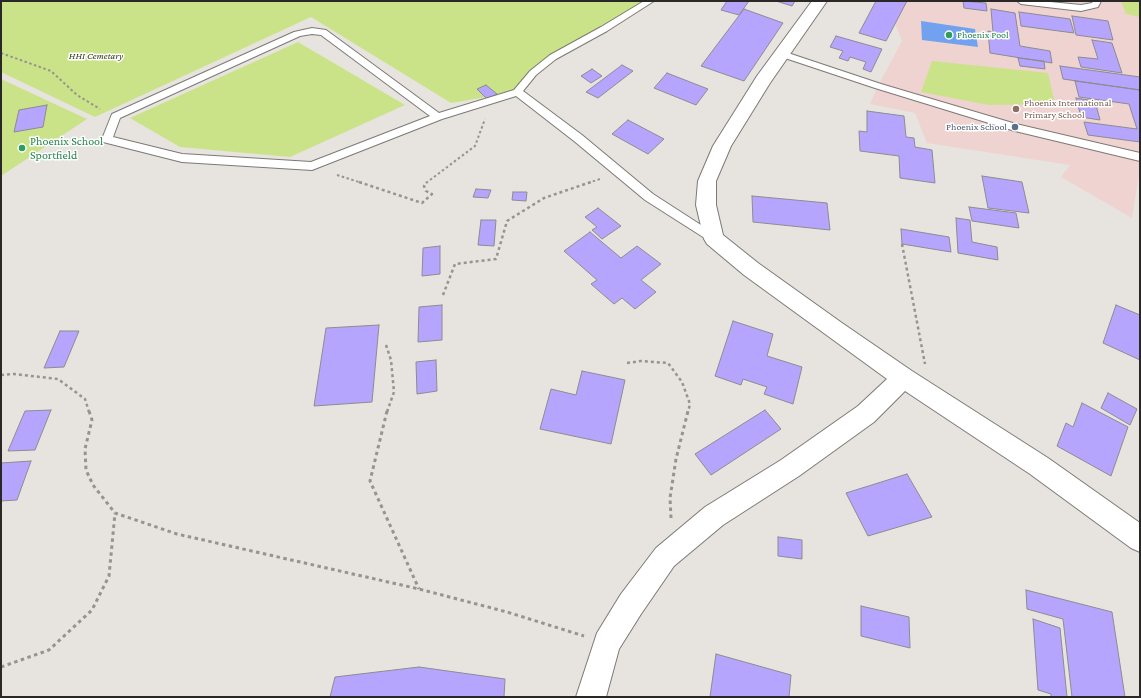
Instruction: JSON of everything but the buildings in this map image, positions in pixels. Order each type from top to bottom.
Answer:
[{"type":"street","points":[[820,1],[763,80],[722,146],[707,181],[706,205],[714,239],[751,269],[904,378],[1039,466],[1140,539]]},
{"type":"street","points":[[591,697],[607,643],[631,604],[665,557],[714,516],[790,468],[866,414],[904,378]]},
{"type":"lane","points":[[438,117],[323,32],[312,31],[296,34],[116,116],[107,139],[182,158],[312,166],[438,117],[517,92],[533,73],[553,57],[604,29],[650,1]]},
{"type":"lane","points":[[1021,1],[1081,8],[1095,5],[1098,1]]},
{"type":"lane","points":[[782,54],[878,86],[1015,127],[1140,157]]},
{"type":"lane","points":[[517,92],[578,138],[649,197],[714,239]]},
{"type":"path","points":[[1,53],[51,71],[77,95],[96,108],[116,116]]},
{"type":"path","points":[[312,166],[422,203],[432,194],[426,191],[424,186],[430,179],[448,168],[475,146],[486,115],[498,98]]},
{"type":"path","points":[[443,295],[455,264],[496,259],[507,221],[544,198],[619,172]]},
{"type":"path","points":[[902,244],[925,364],[904,378]]},
{"type":"path","points":[[386,345],[391,360],[394,392],[385,418],[370,481],[420,589]]},
{"type":"path","points":[[627,363],[641,361],[668,363],[682,382],[690,404],[676,459],[670,498],[672,551]]},
{"type":"path","points":[[1,375],[14,374],[58,379],[85,399],[92,420],[85,449],[86,470],[93,485],[115,513],[177,534],[420,589],[506,612],[607,643]]},
{"type":"path","points":[[1,667],[48,650],[92,610],[109,576],[115,513]]},
{"type":"shaded area","name":"Phoenix International Primary School","points":[[886,1],[1062,1],[1074,3],[1074,1],[1140,1],[1140,168],[1132,218],[1061,177],[1070,165],[927,143],[915,113],[870,104],[902,41]]},
{"type":"green space","name":"HHI Cemetary","points":[[1,1],[653,1],[554,58],[515,92],[451,103],[311,17],[95,117],[1,72]]},
{"type":"green space","points":[[1121,1],[1140,1],[1140,17],[1126,14]]},
{"type":"green space","points":[[298,42],[405,105],[290,157],[180,147],[130,118]]},
{"type":"green space","points":[[932,61],[1048,73],[1055,104],[989,105],[921,92]]},
{"type":"green space","name":"Phoenix School Sportfield","points":[[1,79],[87,119],[1,176]]},
{"type":"water","name":"Phoenix Pool","points":[[921,21],[975,29],[978,47],[922,40]]},
{"type":"place","name":"Phoenix Pool","points":[[949,35]]},
{"type":"place","name":"Phoenix International Primary School","points":[[1016,109]]},
{"type":"place","name":"Phoenix School","points":[[1015,127]]},
{"type":"place","name":"Phoenix School Sportfield","points":[[22,148]]}]
